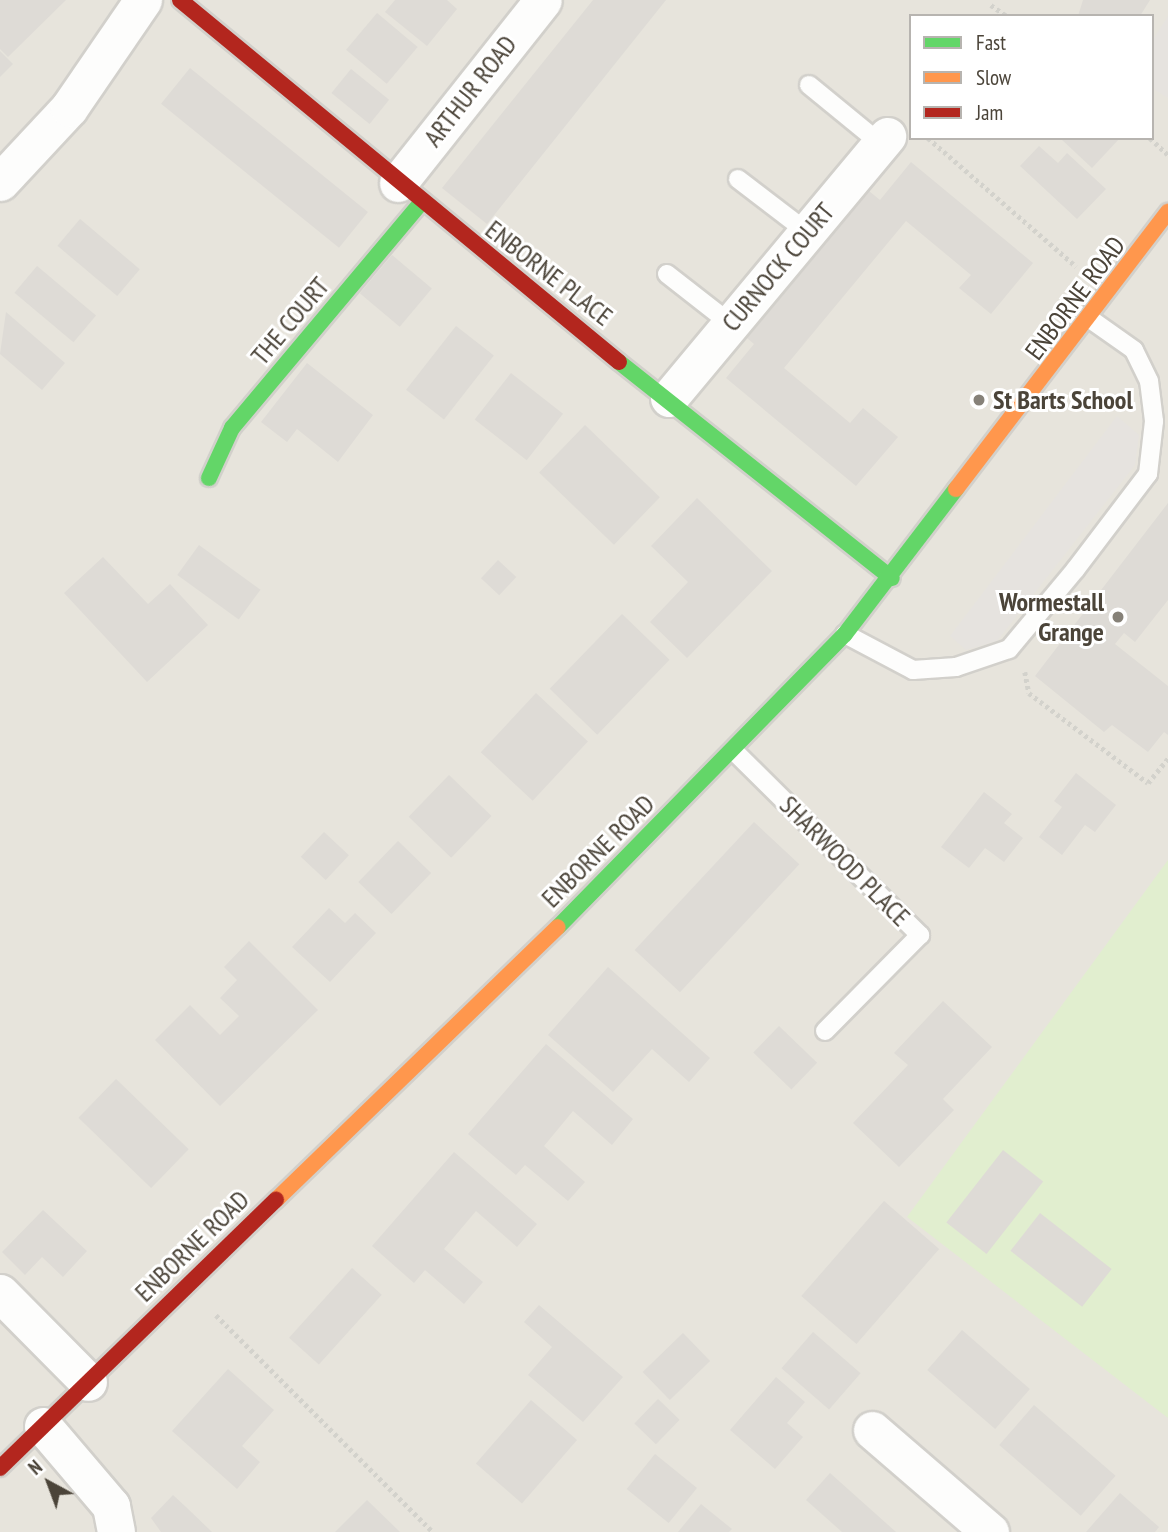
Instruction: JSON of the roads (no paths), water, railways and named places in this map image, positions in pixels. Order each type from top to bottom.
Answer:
[{"type":"street","points":[[0,182],[69,108],[143,0]]},
{"type":"street","name":"ENBORNE PLACE","points":[[180,0],[409,193],[892,578]]},
{"type":"street","name":"ARTHUR ROAD","points":[[409,193],[543,0]]},
{"type":"street","name":"CURNOCK COURT","points":[[669,398],[884,140]]},
{"type":"street","name":"THE COURT","points":[[209,478],[232,428],[409,193]]},
{"type":"street","name":"ENBORNE ROAD","points":[[0,1468],[733,751],[845,634],[892,578],[1168,212]]},
{"type":"street","points":[[0,1293],[88,1381]]},
{"type":"street","points":[[43,1426],[111,1506],[117,1532]]},
{"type":"street","points":[[872,1430],[990,1532]]},
{"type":"lane","points":[[809,85],[884,140]]},
{"type":"lane","points":[[738,179],[807,232]]},
{"type":"lane","points":[[667,274],[731,324]]},
{"type":"lane","points":[[845,634],[913,670],[956,667],[1000,652],[1042,612],[1149,474],[1154,422],[1149,381],[1134,350],[1090,318]]},
{"type":"lane","name":"SHARWOOD PLACE","points":[[733,751],[920,935],[825,1031]]},
{"type":"place","name":"St Barts School","points":[[979,400]]},
{"type":"place","name":"Wormestall Grange","points":[[1118,617]]}]
